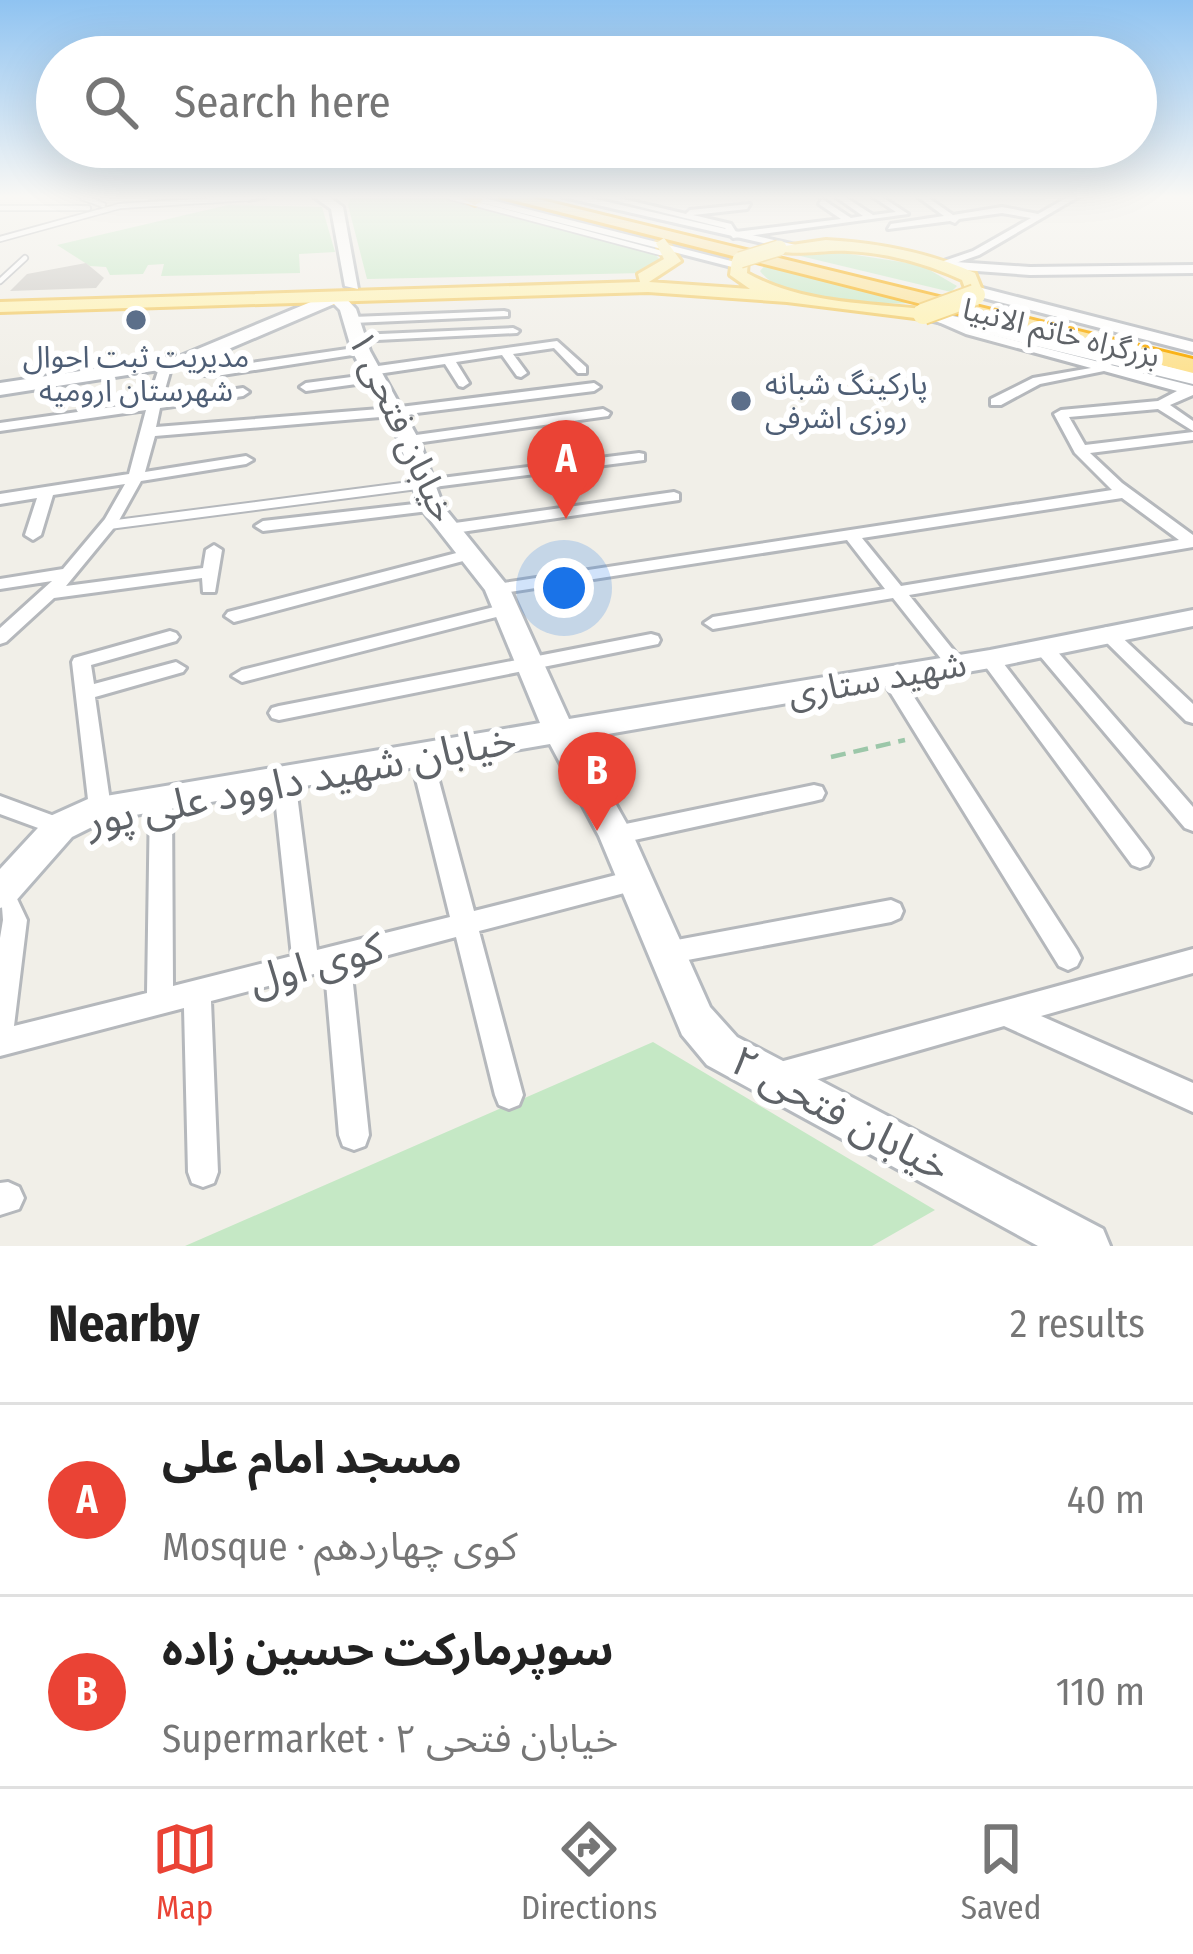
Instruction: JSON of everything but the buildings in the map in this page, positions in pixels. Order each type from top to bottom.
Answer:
[{"type":"highway","name":"بزرگراه خاتم الانبیا","points":[[744,255],[1193,366]]},
{"type":"highway","name":"بزرگراه خاتم الانبیا","points":[[789,255],[1193,351]]},
{"type":"main road","points":[[644,278],[673,261],[668,255]]},
{"type":"main road","points":[[357,331],[381,295],[675,282],[762,255]]},
{"type":"main road","points":[[0,308],[189,296],[357,331],[644,278],[928,315],[976,291],[941,265],[878,255]]},
{"type":"main road","points":[[737,265],[749,283],[786,298]]},
{"type":"main road","points":[[0,297],[264,299],[357,331]]},
{"type":"street","name":"خیابان فتحی ۱","points":[[345,255],[357,331],[409,440],[429,496],[502,599],[559,731]]},
{"type":"street","points":[[694,255],[737,265]]},
{"type":"street","points":[[941,265],[972,255]]},
{"type":"street","points":[[941,265],[1193,272]]},
{"type":"street","points":[[976,291],[1193,272]]},
{"type":"street","points":[[1110,327],[1060,302],[1056,291],[1112,276]]},
{"type":"street","points":[[976,291],[1193,351]]},
{"type":"street","points":[[260,330],[289,302],[264,299]]},
{"type":"street","points":[[176,363],[216,372],[357,331],[505,314]]},
{"type":"street","points":[[928,315],[970,332],[1192,386]]},
{"type":"street","points":[[928,315],[1192,386]]},
{"type":"street","points":[[0,389],[176,363],[260,330],[513,331]]},
{"type":"street","points":[[357,331],[448,360],[563,345],[582,370]]},
{"type":"street","points":[[306,387],[357,331]]},
{"type":"street","points":[[505,351],[520,373]]},
{"type":"street","points":[[448,360],[463,383]]},
{"type":"street","points":[[0,638],[50,593],[109,525],[137,474],[149,432],[150,402],[176,363]]},
{"type":"street","points":[[996,403],[1037,381],[1109,368]]},
{"type":"street","points":[[1192,386],[1160,405],[1061,414],[1080,450],[1125,493],[1193,542]]},
{"type":"street","points":[[149,432],[392,412],[594,387]]},
{"type":"street","points":[[0,427],[243,392]]},
{"type":"street","points":[[1160,405],[1193,432]]},
{"type":"street","points":[[409,440],[603,413]]},
{"type":"street","points":[[1080,450],[1193,432]]},
{"type":"street","points":[[263,526],[639,457]]},
{"type":"street","points":[[0,499],[246,460]]},
{"type":"street","points":[[33,535],[47,490]]},
{"type":"street","points":[[242,676],[502,599],[1125,493]]},
{"type":"street","points":[[448,529],[674,496]]},
{"type":"street","points":[[853,538],[953,661]]},
{"type":"street","points":[[713,623],[1193,542]]},
{"type":"street","points":[[50,593],[210,580],[214,550]]},
{"type":"street","points":[[234,616],[472,554]]},
{"type":"street","points":[[0,584],[69,573]]},
{"type":"street","name":"شهید ستاری","points":[[559,731],[953,661],[990,659],[1193,619]]},
{"type":"street","points":[[1107,633],[1193,716]]},
{"type":"street","points":[[100,808],[81,662],[170,637]]},
{"type":"street","points":[[279,713],[651,640]]},
{"type":"street","points":[[1042,646],[1193,822]]},
{"type":"street","points":[[990,659],[1140,858]]},
{"type":"street","points":[[85,693],[176,668]]},
{"type":"street","points":[[890,674],[932,734],[1068,958]]},
{"type":"street","name":"خیابان شهید داوود علی پور","points":[[1,892],[60,827],[100,808],[559,731]]},
{"type":"street","name":"خیابان فتحی ۲","points":[[559,731],[616,835],[696,1021],[722,1051],[1086,1246]]},
{"type":"street","points":[[421,754],[509,1095]]},
{"type":"street","points":[[284,778],[306,965]]},
{"type":"street","points":[[616,835],[814,793]]},
{"type":"street","points":[[160,800],[160,1004]]},
{"type":"street","points":[[0,805],[60,827]]},
{"type":"street","name":"کوی اول","points":[[0,1043],[632,881]]},
{"type":"street","points":[[0,1030],[15,920],[1,892]]},
{"type":"street","points":[[666,953],[891,911]]},
{"type":"street","points":[[337,958],[354,1135]]},
{"type":"street","points":[[775,1077],[1190,964]]},
{"type":"street","points":[[197,994],[203,1172]]},
{"type":"street","points":[[1004,1013],[1193,1098]]},
{"type":"lane","points":[[0,281],[25,258]]},
{"type":"lane","points":[[109,525],[429,496]]},
{"type":"path","points":[[831,757],[932,734]]},
{"type":"green space","points":[[73,255],[299,255],[300,273],[161,276],[164,264],[148,265],[143,274],[110,275],[106,267],[90,266]]},
{"type":"green space","points":[[361,255],[656,255],[662,262],[643,273],[367,279]]},
{"type":"green space","points":[[797,255],[857,255],[921,265],[957,286],[951,292]]},
{"type":"green space","points":[[767,263],[920,303],[811,297],[772,282],[760,271]]},
{"type":"green space","points":[[653,1042],[935,1210],[872,1246],[185,1246]]},
{"type":"place","name":"مدیریت ثبت احوال شهرستان ارومیه","points":[[136,320]]},
{"type":"place","name":"پارکینگ شبانه روزی اشرفی","points":[[741,401]]},
{"type":"place","name":"مسجد امام علی","points":[[566,519]]},
{"type":"place","name":"سوپرمارکت حسین زاده","points":[[597,831]]}]
